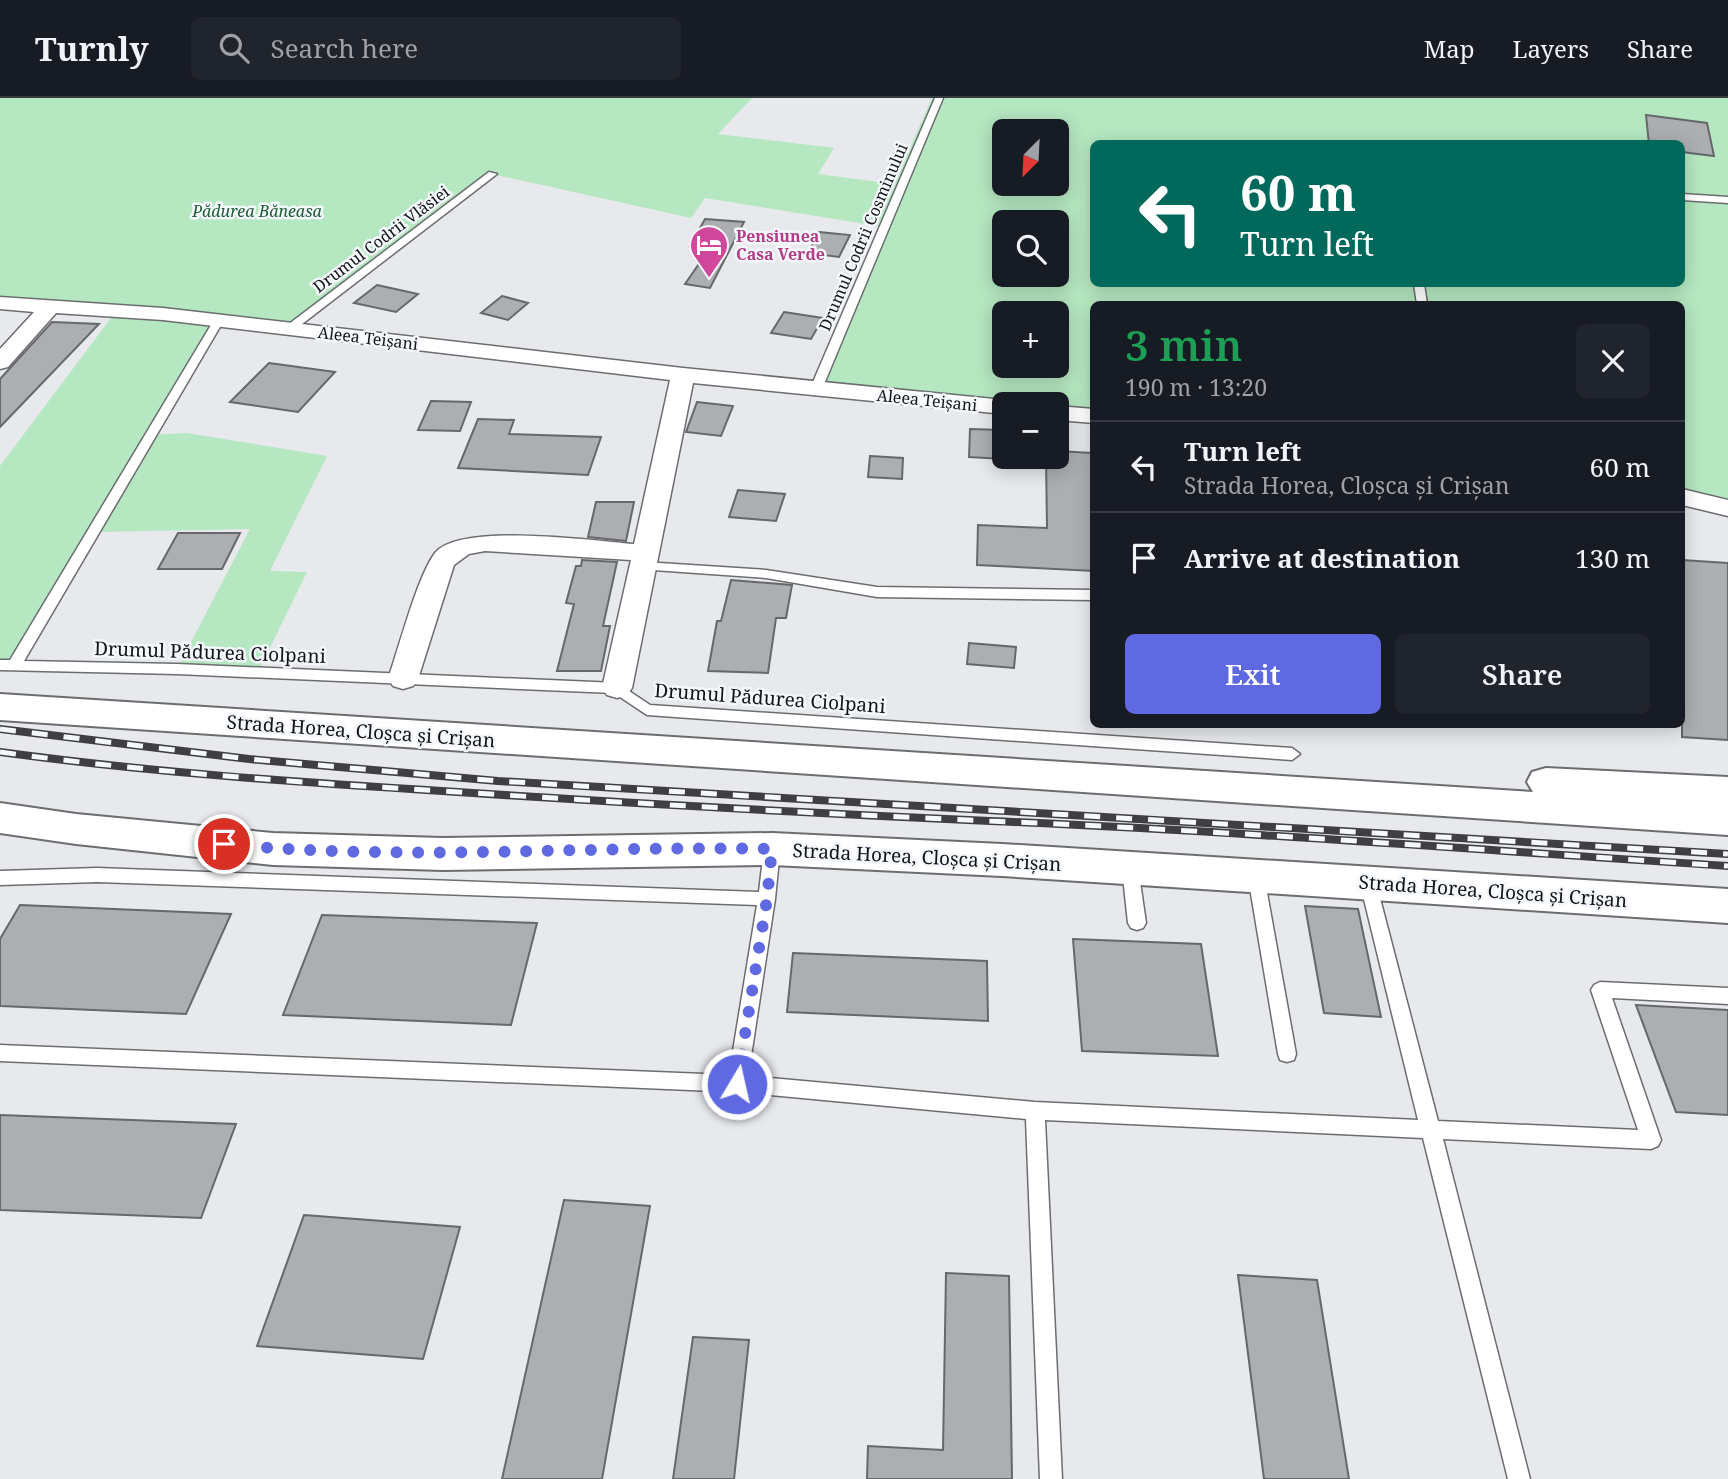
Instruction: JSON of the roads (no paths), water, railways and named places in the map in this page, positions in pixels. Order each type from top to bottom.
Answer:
[{"type":"main road","name":"Strada Horea, Cloșca și Crișan","points":[[5,673],[1287,772],[1728,820]]},
{"type":"main road","name":"Strada Horea, Cloșca și Crișan","points":[[0,708],[1728,792]]},
{"type":"main road","name":"Strada Horea, Cloșca și Crișan","points":[[0,818],[76,829],[273,849],[443,854],[772,849],[1130,868],[1728,906]]},
{"type":"street","name":"Aleea Teișani","points":[[0,303],[219,320],[683,375],[992,407]]},
{"type":"street","points":[[0,362],[52,305]]},
{"type":"street","points":[[617,688],[683,375]]},
{"type":"street","points":[[1069,414],[1090,416]]},
{"type":"street","points":[[1685,498],[1728,508]]},
{"type":"street","points":[[403,679],[441,565],[446,555],[461,546],[485,543],[645,559]]},
{"type":"lane","name":"Drumul Codrii Cosminului","points":[[816,389],[939,98]]},
{"type":"lane","name":"Drumul Codrii Vlăsiei","points":[[289,328],[492,174]]},
{"type":"lane","points":[[1685,197],[1728,200]]},
{"type":"lane","points":[[5,673],[219,320]]},
{"type":"lane","points":[[645,559],[766,574],[877,592],[1090,595]]},
{"type":"lane","name":"Drumul Pădurea Ciolpani","points":[[5,673],[177,669],[617,688],[647,710],[1287,772]]},
{"type":"lane","points":[[737,1084],[767,899],[772,849]]},
{"type":"lane","points":[[1130,868],[1137,923]]},
{"type":"lane","points":[[0,878],[97,875],[767,899]]},
{"type":"lane","points":[[1256,876],[1287,1054]]},
{"type":"lane","points":[[1368,883],[1519,1479]]},
{"type":"lane","points":[[0,1053],[737,1084],[1035,1111],[1433,1132],[1651,1140],[1600,990],[1728,996]]},
{"type":"lane","points":[[1035,1111],[1051,1479]]},
{"type":"railway","points":[[0,729],[249,759],[498,781],[1728,854]]},
{"type":"railway","points":[[0,752],[165,771],[331,784],[716,808],[1267,835],[1728,866]]},
{"type":"place","name":"Pensiunea Casa Verde","points":[[709,279]]},
{"type":"park label","name":"Pădurea Băneasa","points":[[257,211]]}]
